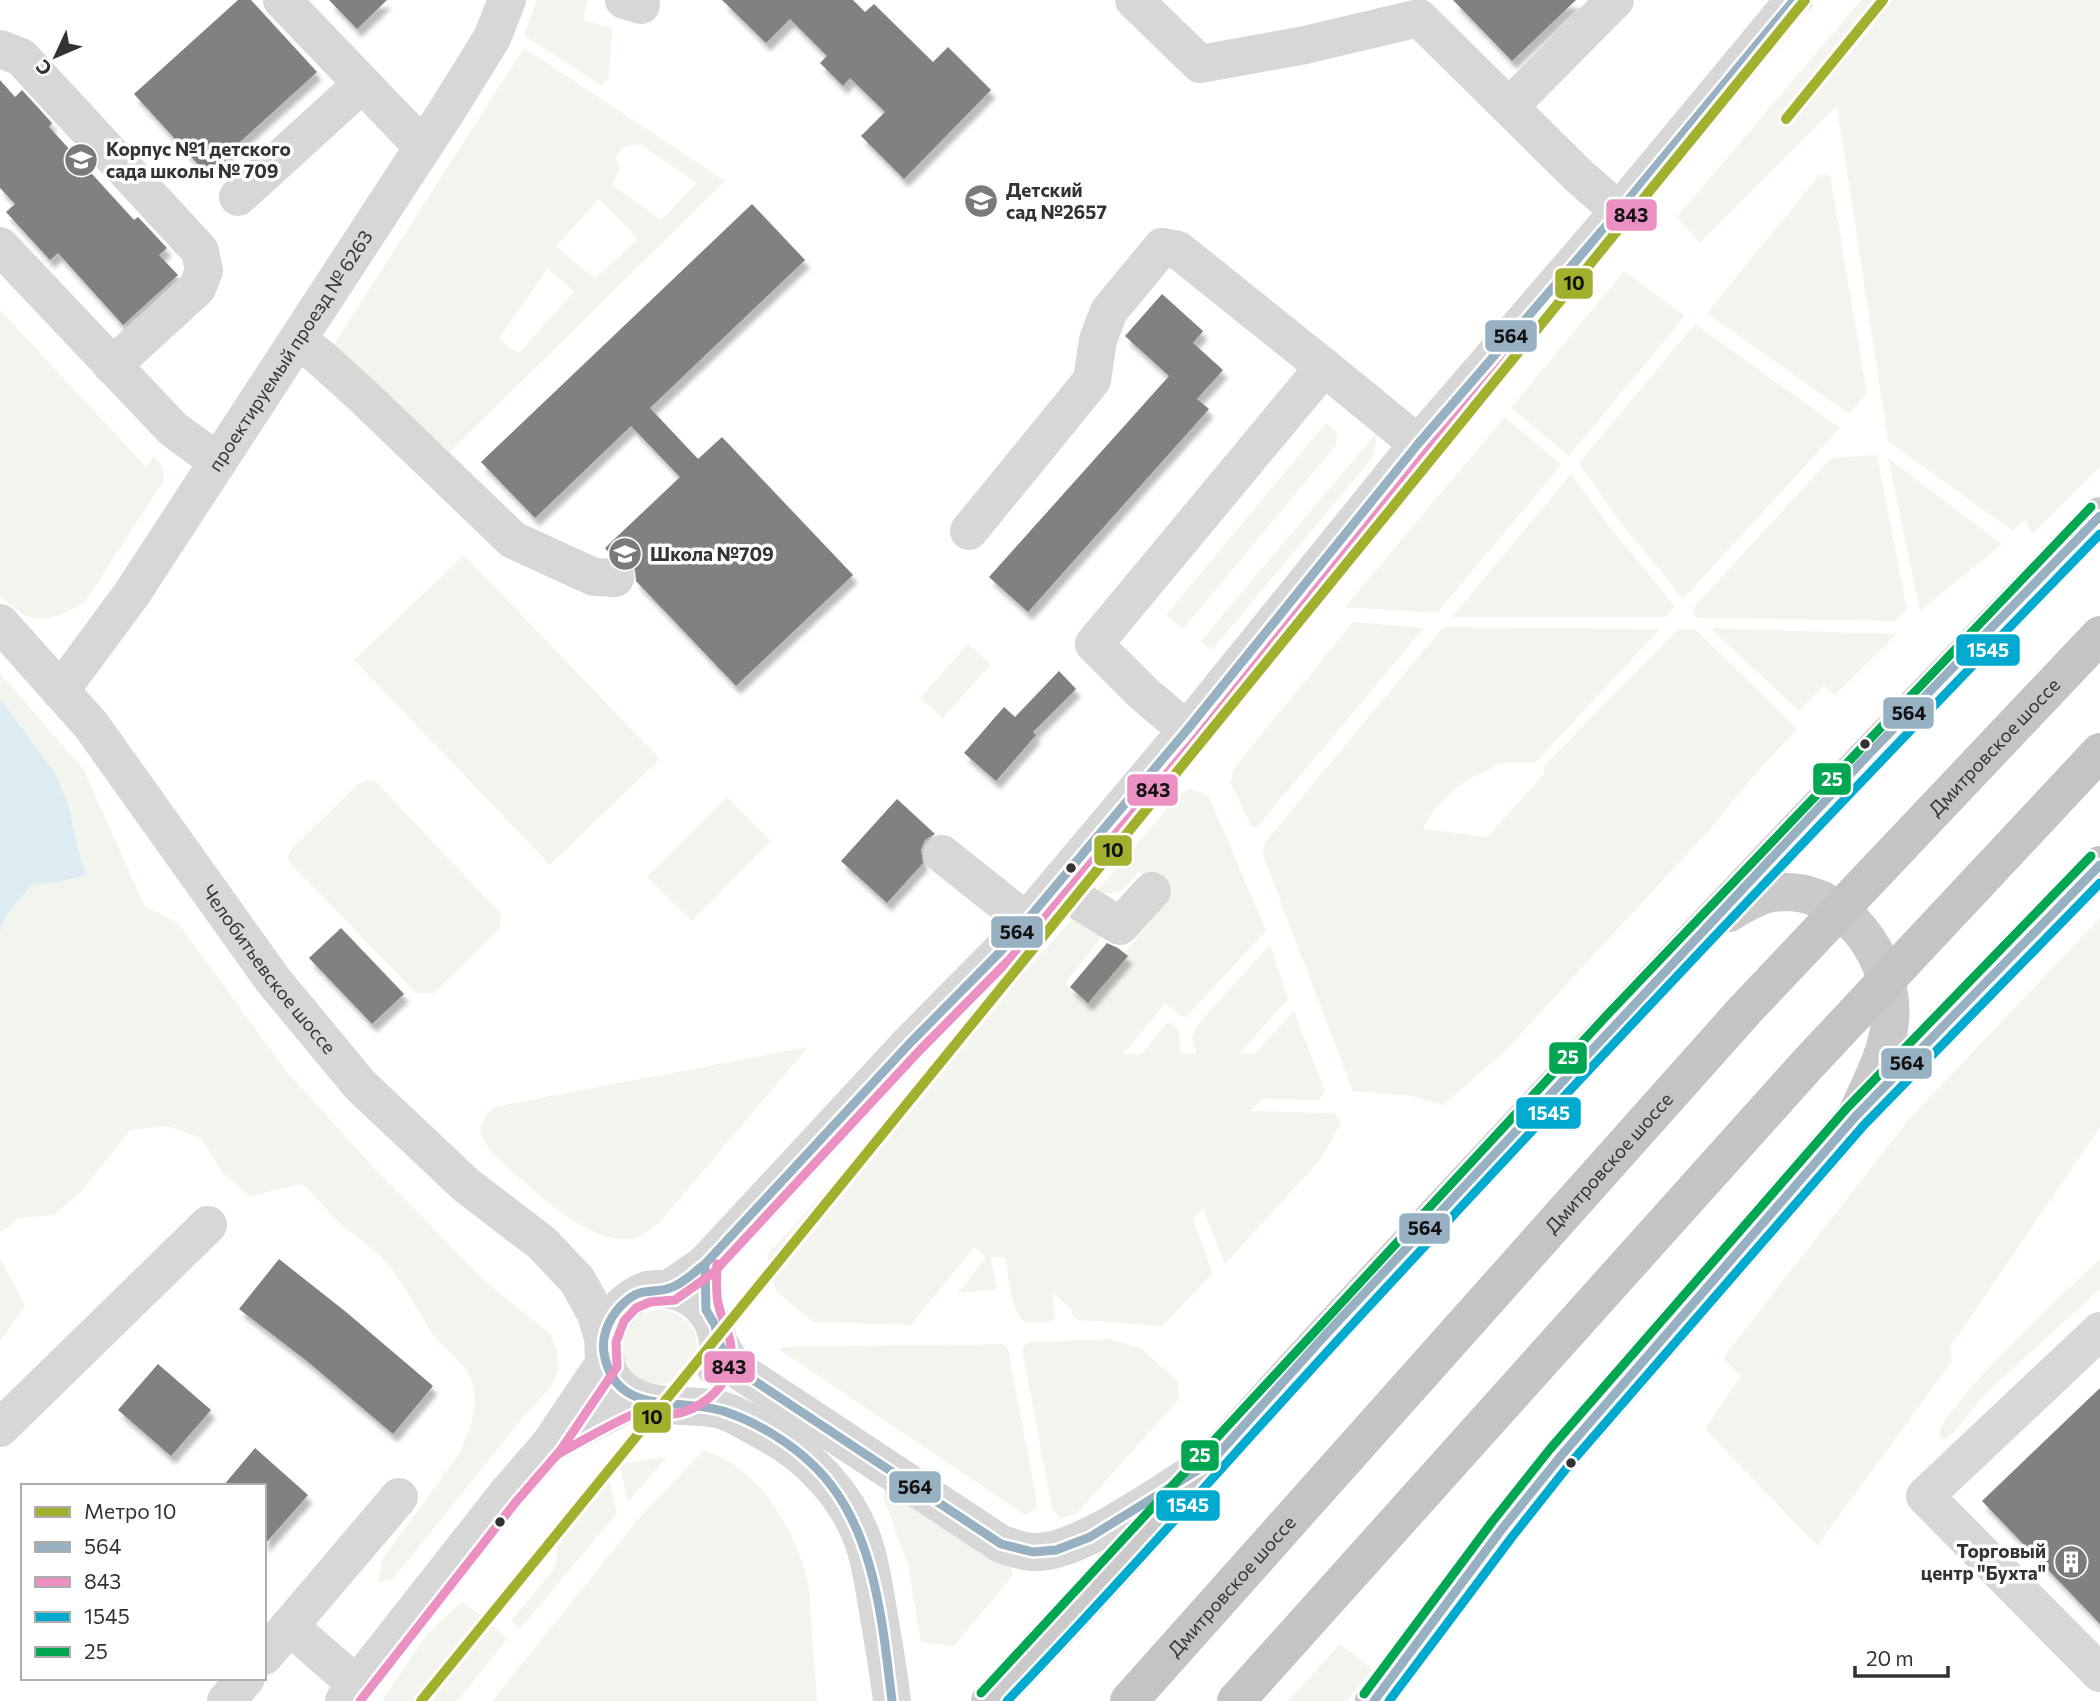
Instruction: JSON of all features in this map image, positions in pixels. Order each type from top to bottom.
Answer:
[{"type":"highway","name":"Дмитровское шоссе","points":[[1129,1701],[1745,1010],[2100,635]]},
{"type":"highway","points":[[1236,1701],[1806,1066],[2100,752]]},
{"type":"highway","points":[[1374,1701],[1502,1529],[1560,1457],[1856,1116],[2100,865]]},
{"type":"main road","points":[[990,1701],[1682,951],[2100,516]]},
{"type":"main road","points":[[1682,951],[1731,912],[1772,893],[1791,892],[1812,896],[1832,905],[1853,921],[1868,940],[1881,965],[1889,993],[1890,1020],[1885,1052],[1856,1116]]},
{"type":"street","points":[[282,0],[423,147]]},
{"type":"street","name":"проектируемый проезд № 6263","points":[[60,691],[131,595],[298,341],[492,38],[507,0]]},
{"type":"street","points":[[1134,0],[1200,64],[1305,45],[1417,9],[1579,176],[1619,211]]},
{"type":"street","points":[[1510,106],[1615,0]]},
{"type":"street","points":[[289,1626],[350,1693],[506,1495],[550,1444],[605,1351],[609,1321],[614,1313],[629,1298],[658,1290],[705,1264],[902,1052],[1001,951],[1187,730],[1418,444],[1619,211],[1794,0]]},
{"type":"street","points":[[0,49],[21,57],[200,251],[204,271],[197,288],[113,366]]},
{"type":"street","points":[[238,197],[362,84]]},
{"type":"street","points":[[0,246],[173,429],[218,463]]},
{"type":"street","points":[[969,531],[1092,380],[1098,340],[1109,311],[1162,247],[1178,250],[1418,444]]},
{"type":"street","points":[[298,341],[320,357],[373,405],[513,540],[594,577],[615,578]]},
{"type":"street","points":[[1187,730],[1144,694],[1094,644],[1324,367]]},
{"type":"street","name":"Челобитьевское шоссе","points":[[0,623],[91,725],[273,980],[360,1085],[466,1185],[542,1243],[577,1280],[596,1314],[605,1351],[617,1383],[650,1401]]},
{"type":"street","points":[[942,854],[1026,921]]},
{"type":"street","points":[[1059,882],[1081,902],[1120,926],[1152,891]]},
{"type":"street","points":[[0,1428],[208,1225]]},
{"type":"street","points":[[550,1444],[650,1401],[685,1399],[704,1385],[716,1366],[705,1264]]},
{"type":"street","points":[[577,1280],[604,1287],[683,1293],[712,1326],[730,1362],[744,1374],[1001,1544],[1033,1552],[1056,1550],[1090,1536],[1211,1462]]},
{"type":"street","points":[[2100,1331],[1926,1496],[2100,1673]]},
{"type":"street","points":[[650,1401],[723,1410],[781,1441],[811,1464],[838,1495],[853,1518],[865,1547],[874,1585],[892,1701]]},
{"type":"street","points":[[266,1654],[399,1497]]},
{"type":"street","points":[[226,1701],[244,1680]]},
{"type":"shaded area","points":[[537,0],[588,0],[583,20],[612,28],[609,77],[602,86],[524,35]]},
{"type":"shaded area","points":[[1861,0],[2100,0],[2100,467],[2033,534],[2025,520],[2013,531],[1888,441],[1837,106],[1700,243],[1677,217]]},
{"type":"shaded area","points":[[524,48],[725,181],[450,452],[331,349]],"holes":[[[640,144],[697,183],[661,220],[612,185],[620,169],[616,157],[623,147]],[[599,199],[638,239],[595,279],[556,246]],[[548,268],[574,292],[520,352],[511,349],[499,338]]]},
{"type":"shaded area","points":[[1820,174],[1830,176],[1867,393],[1849,414],[1707,313]]},
{"type":"shaded area","points":[[1624,271],[1685,316],[1569,456],[1511,408]]},
{"type":"shaded area","points":[[0,310],[146,467],[154,456],[162,466],[164,480],[85,602],[50,618],[31,617],[0,596]]},
{"type":"shaded area","points":[[1695,324],[1840,428],[1683,599],[1618,519],[1579,463]]},
{"type":"shaded area","points":[[1505,417],[1561,465],[1437,613],[1345,607]]},
{"type":"shaded area","points":[[1326,423],[1337,432],[1336,445],[1183,629],[1166,615]]},
{"type":"shaded area","points":[[1378,431],[1373,457],[1212,650],[1200,642]]},
{"type":"shaded area","points":[[1877,455],[1907,610],[1894,621],[1698,618],[1693,613],[1694,607],[1831,458]]},
{"type":"shaded area","points":[[1888,458],[2002,544],[1920,611]]},
{"type":"shaded area","points":[[1571,474],[1608,525],[1675,606],[1665,617],[1452,617]]},
{"type":"shaded area","points":[[464,555],[660,759],[550,865],[354,660]]},
{"type":"shaded area","points":[[1353,622],[1424,628],[1257,827],[1252,827],[1230,782],[1235,767]]},
{"type":"shaded area","points":[[1443,627],[1660,629],[1535,763],[1499,763],[1468,779],[1440,803],[1423,829],[1487,837],[1544,774],[1544,766],[1678,629],[1695,629],[1797,729],[1756,773],[1712,827],[1504,1052],[1443,1105],[1411,1096],[1353,1091],[1262,853],[1266,841]]},
{"type":"shaded area","points":[[1710,628],[1897,634],[1835,695],[1824,686],[1799,711]]},
{"type":"shaded area","points":[[968,644],[991,664],[943,718],[920,698]]},
{"type":"shaded area","points":[[0,673],[84,770],[145,907],[177,922],[287,1072],[376,1170],[485,1281],[550,1334],[557,1351],[558,1369],[551,1387],[524,1416],[392,1580],[378,1582],[382,1560],[459,1454],[474,1409],[472,1382],[466,1370],[435,1337],[385,1261],[344,1227],[303,1184],[250,1196],[223,1173],[201,1138],[167,1126],[130,1130],[83,1190],[54,1215],[19,1218],[0,1233]]},
{"type":"shaded area","points":[[0,699],[55,774],[69,807],[86,875],[31,885],[4,918],[0,931]]},
{"type":"shaded area","points":[[366,780],[375,781],[501,914],[500,928],[434,993],[416,993],[288,858],[290,851],[358,784]]},
{"type":"shaded area","points":[[1190,789],[1210,799],[1266,931],[1185,1018],[1165,1004],[1123,1054],[1141,1054],[1168,1022],[1179,1029],[1180,1054],[1196,1054],[1192,1037],[1195,1028],[1270,944],[1288,999],[1240,1053],[1254,1054],[1294,1011],[1325,1092],[1318,1100],[1262,1099],[1250,1111],[1334,1113],[1341,1123],[1320,1160],[1225,1264],[1203,1209],[1193,1220],[1213,1273],[1162,1326],[1079,1320],[1073,1317],[1072,1310],[1053,1293],[1055,1317],[1052,1321],[1024,1321],[1016,1311],[1005,1258],[990,1257],[997,1287],[994,1290],[958,1293],[986,1257],[974,1247],[911,1325],[813,1322],[776,1291],[767,1255],[1075,916],[1108,929],[1065,983],[1088,1003],[1127,956],[1124,953],[1170,899],[1139,871],[1117,893],[1096,892],[1180,794]]},
{"type":"shaded area","points":[[727,797],[771,841],[692,921],[647,877]]},
{"type":"shaded area","points":[[2100,918],[2100,1127],[1950,1347],[1952,1361],[1817,1546],[1705,1429],[1741,1376],[1723,1358],[1910,1118]]},
{"type":"shaded area","points":[[808,1047],[660,1222],[638,1237],[620,1239],[600,1234],[559,1211],[491,1152],[481,1133],[484,1118],[494,1107]]},
{"type":"shaded area","points":[[0,1258],[25,1306],[2,1339],[0,1339]]},
{"type":"shaded area","points":[[2100,1259],[2100,1289],[1984,1395],[1954,1432],[1944,1440],[1939,1437],[1944,1423],[1959,1401],[1982,1375]]},
{"type":"shaded area","points":[[653,1310],[667,1310],[681,1316],[691,1326],[697,1347],[695,1361],[681,1378],[667,1384],[653,1384],[639,1378],[629,1368],[623,1354],[623,1340],[629,1326],[639,1316]]},
{"type":"shaded area","points":[[1110,1339],[1142,1349],[1178,1382],[1179,1399],[1077,1513],[1061,1519],[1052,1509],[1022,1349],[1026,1343],[1032,1342]]},
{"type":"shaded area","points":[[1003,1344],[1008,1349],[1037,1502],[1035,1510],[1025,1515],[780,1350],[782,1347]]},
{"type":"shaded area","points":[[704,1450],[742,1471],[758,1486],[772,1503],[794,1542],[810,1593],[817,1701],[492,1701],[639,1518]]},
{"type":"shaded area","points":[[667,1457],[628,1502],[619,1464]]},
{"type":"shaded area","points":[[608,1471],[617,1513],[520,1629],[511,1621],[552,1571],[557,1560],[558,1531]]},
{"type":"shaded area","points":[[885,1482],[1005,1561],[1014,1574],[954,1646],[921,1642],[907,1561],[884,1500]]},
{"type":"shaded area","points":[[461,1602],[482,1615],[507,1639],[457,1701],[382,1701],[425,1637]]},
{"type":"shaded area","points":[[1340,1644],[1372,1669],[1347,1701],[1288,1701]]},
{"type":"building","points":[[238,0],[251,0],[317,72],[206,173],[134,94]]},
{"type":"building","points":[[329,0],[387,0],[357,29]]},
{"type":"building","points":[[722,0],[853,0],[865,12],[874,4],[933,62],[948,47],[991,90],[904,179],[861,136],[885,112],[850,78],[843,86],[820,63],[827,56],[790,19],[766,43]]},
{"type":"building","points":[[1453,0],[1576,0],[1512,61]]},
{"type":"building","points":[[0,80],[15,97],[22,90],[52,123],[49,127],[134,220],[138,217],[167,248],[159,255],[178,275],[123,325],[58,253],[50,260],[6,212],[15,204],[0,188]]},
{"type":"building","name":"Школа №709","points":[[752,204],[805,260],[650,408],[698,459],[722,437],[853,575],[736,686],[636,581],[635,569],[627,560],[612,556],[605,548],[680,477],[631,426],[535,518],[481,462]]},
{"type":"building","points":[[1162,294],[1203,331],[1193,343],[1223,370],[1197,399],[1209,409],[1028,612],[989,577],[1169,376],[1125,336]]},
{"type":"building","points":[[1059,671],[1076,689],[1033,732],[1036,735],[996,781],[964,753],[1004,707],[1015,717]]},
{"type":"building","points":[[897,799],[935,834],[925,840],[921,850],[923,863],[887,903],[841,861]]},
{"type":"building","points":[[341,928],[404,994],[372,1024],[309,958]]},
{"type":"building","points":[[1107,943],[1128,956],[1088,1003],[1070,987]]},
{"type":"building","points":[[279,1259],[433,1386],[393,1434],[307,1361],[239,1309]]},
{"type":"building","points":[[158,1364],[211,1410],[171,1456],[118,1410]]},
{"type":"building","name":"Торговый центр \"Бухта\"","points":[[2100,1388],[2100,1624],[1982,1501]]},
{"type":"building","points":[[255,1448],[308,1495],[266,1543],[266,1484],[225,1484]]},
{"type":"metro line","name":"10","points":[[421,1701],[1805,0]]},
{"type":"metro line","name":"10","points":[[1786,119],[1883,0]]},
{"type":"transit line","name":"564","points":[[892,1701],[872,1574],[850,1515],[833,1488],[812,1464],[793,1448],[749,1421],[708,1408],[652,1401],[621,1388],[611,1374],[604,1353],[604,1339],[611,1318],[636,1294],[675,1286],[705,1264],[911,1042],[1001,951],[1187,730],[1418,444],[1619,211],[1794,0]]},
{"type":"transit line","name":"843","points":[[360,1701],[515,1503],[560,1451],[617,1367],[616,1342],[624,1321],[636,1308],[650,1302],[675,1300],[713,1273],[920,1050],[1010,959],[1197,738],[1427,452],[1628,219],[1803,8]]},
{"type":"transit line","name":"25","points":[[981,1693],[1609,1013],[2091,507]]},
{"type":"transit line","name":"564","points":[[705,1264],[706,1310],[730,1362],[744,1374],[1001,1544],[1033,1552],[1056,1550],[1090,1537],[1211,1462],[1329,1331],[1870,753],[2100,516]]},
{"type":"transit line","name":"1545","points":[[1007,1701],[1543,1119],[1820,825],[2100,534]]},
{"type":"transit line","name":"25","points":[[1364,1694],[1550,1449],[1846,1109],[2091,856]]},
{"type":"transit line","name":"564","points":[[1374,1701],[1502,1529],[1560,1457],[1855,1117],[2100,865]]},
{"type":"transit line","name":"1545","points":[[1389,1701],[1569,1465],[1864,1125],[2100,883]]},
{"type":"transit line","name":"843","points":[[553,1459],[634,1414],[643,1412],[666,1415],[689,1410],[717,1390],[724,1381],[731,1359],[729,1338],[718,1302],[717,1264]]},
{"type":"place","name":"Корпус №1 детского сада школы № 709","points":[[81,160]]},
{"type":"place","name":"Детский сад №2657","points":[[981,201]]},
{"type":"place","name":"Школа №709","points":[[625,554]]},
{"type":"place","name":"Торговый центр \"Бухта\"","points":[[2071,1562]]}]
